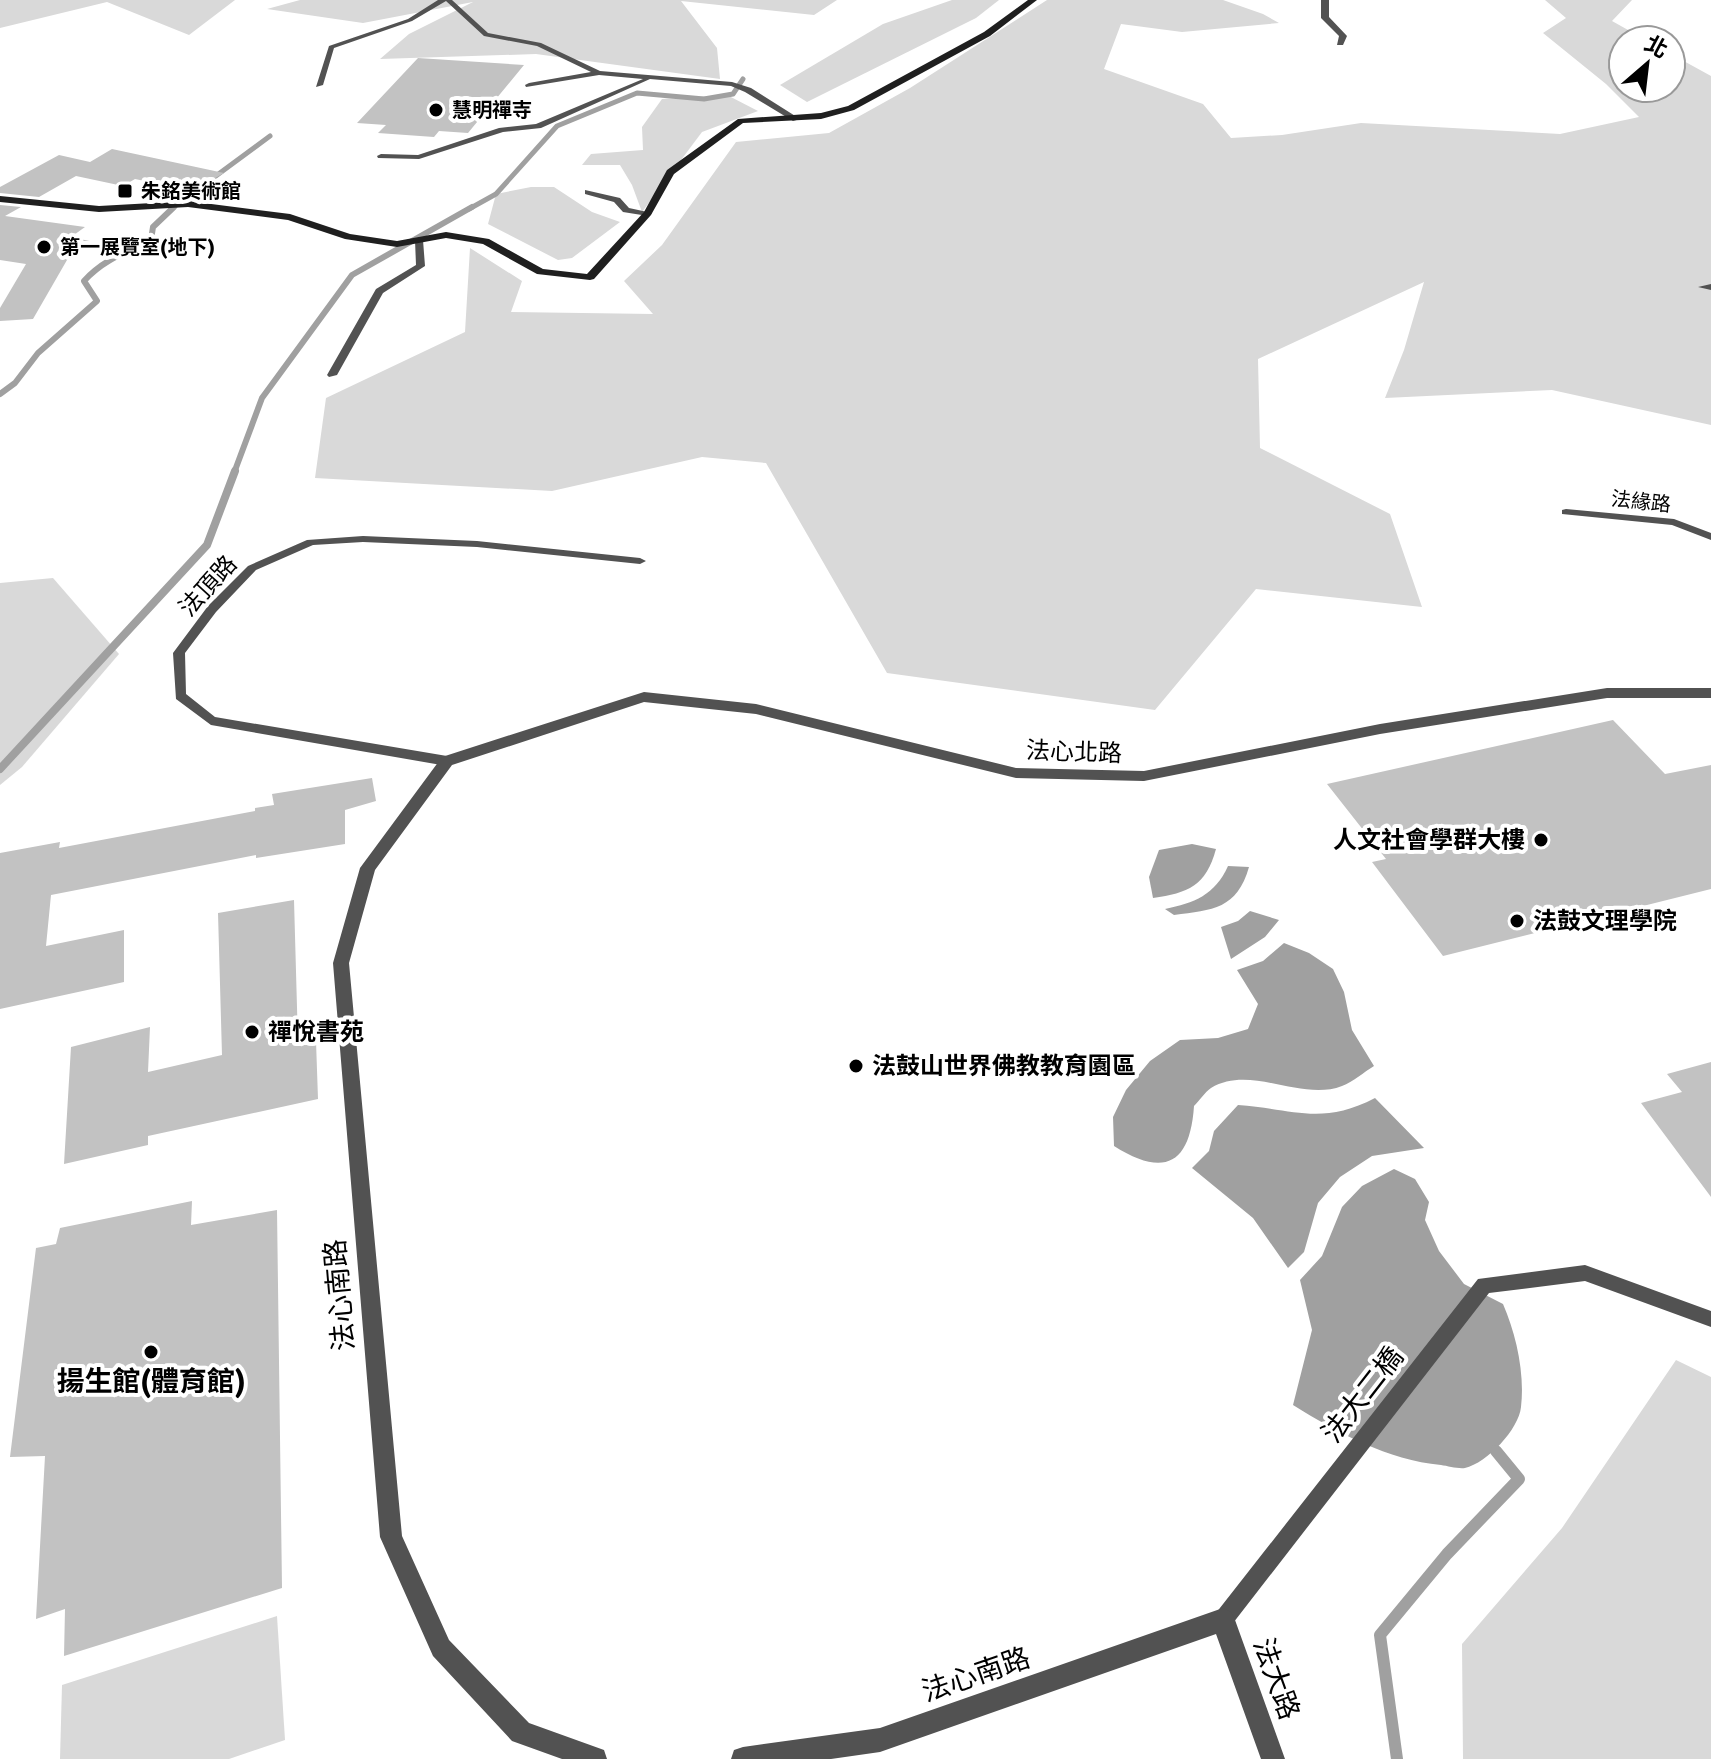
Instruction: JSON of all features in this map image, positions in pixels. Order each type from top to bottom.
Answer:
[{"type":"street","points":[[0,199],[99,209],[188,204],[290,217],[348,237],[397,244],[446,235],[486,241],[541,272],[590,277],[648,213],[670,172],[741,121],[796,119],[851,108],[987,34],[1033,0]]},
{"type":"street","points":[[1325,0],[1325,18],[1343,36],[1340,43]]},
{"type":"street","name":"法心北路","points":[[447,761],[644,697],[756,709],[1016,773],[1144,776],[1380,729],[1607,693],[1711,693]]},
{"type":"street","name":"法心南路","points":[[447,761],[368,868],[341,963],[391,1537],[441,1648],[521,1732],[595,1759]]},
{"type":"street","name":"法心南路","points":[[743,1759],[880,1740],[1223,1620]]},
{"type":"street","name":"法大路","points":[[1223,1620],[1273,1759]]},
{"type":"lane","points":[[319,85],[331,47],[410,20],[445,0],[486,35],[539,44],[599,73]]},
{"type":"lane","points":[[529,85],[599,73],[732,84],[796,119]]},
{"type":"lane","points":[[381,156],[419,157],[502,130],[538,126],[652,78]]},
{"type":"lane","points":[[588,192],[617,200],[626,210],[648,213]]},
{"type":"lane","points":[[332,375],[379,291],[421,266],[419,240]]},
{"type":"lane","name":"法緣路","points":[[1566,512],[1674,522],[1711,537]]},
{"type":"lane","name":"法頂路","points":[[447,761],[211,721],[180,696],[179,653],[212,609],[252,568],[311,542],[363,539],[477,544],[640,561]]},
{"type":"lane","name":"法大二橋","points":[[1223,1620],[1484,1285],[1585,1273],[1711,1319]]},
{"type":"shaded area","points":[[0,0],[235,0],[189,35],[107,2],[0,28]]},
{"type":"shaded area","points":[[300,0],[837,0],[814,15],[681,1],[717,48],[720,79],[536,54],[380,59],[409,34],[473,2],[363,23],[267,9]]},
{"type":"shaded area","points":[[952,0],[999,0],[976,18],[807,102],[780,85],[883,24]]},
{"type":"shaded area","points":[[1047,0],[1223,0],[1279,23],[1182,32],[1121,24],[1104,69],[1203,104],[1231,138],[1282,135],[1361,123],[1560,134],[1639,117],[1626,104],[1687,104],[1687,63],[1711,76],[1711,425],[1552,390],[1385,398],[1404,350],[1424,282],[1258,359],[1260,448],[1390,514],[1422,607],[1256,589],[1155,710],[887,673],[766,463],[702,457],[552,491],[315,478],[326,398],[465,332],[470,248],[522,281],[511,312],[653,314],[624,281],[662,245],[736,142],[829,133],[910,88]]},
{"type":"shaded area","points":[[1545,0],[1632,0],[1612,21],[1617,24],[1607,24],[1607,85],[1543,33],[1566,18]]},
{"type":"shaded area","points":[[727,95],[758,111],[702,132],[642,212],[620,165],[582,165],[591,154],[643,150],[642,127],[662,99]]},
{"type":"shaded area","points":[[531,187],[554,187],[592,212],[620,222],[572,258],[558,260],[488,224],[496,194]]},
{"type":"shaded area","points":[[53,578],[119,654],[22,767],[0,785],[0,583]]},
{"type":"shaded area","points":[[1192,844],[1216,849],[1207,872],[1186,890],[1153,898],[1149,877],[1159,850]]},
{"type":"shaded area","points":[[1228,866],[1249,867],[1238,892],[1222,905],[1174,915],[1165,909],[1185,904],[1210,891]]},
{"type":"shaded area","points":[[1250,911],[1279,920],[1265,937],[1231,959],[1221,927],[1238,921]]},
{"type":"shaded area","points":[[1284,943],[1309,953],[1333,969],[1344,992],[1352,1030],[1374,1066],[1342,1086],[1326,1090],[1243,1080],[1211,1088],[1194,1106],[1187,1142],[1171,1160],[1160,1163],[1147,1161],[1114,1146],[1113,1117],[1126,1090],[1150,1061],[1180,1040],[1218,1038],[1248,1029],[1258,1004],[1237,970],[1263,961]]},
{"type":"shaded area","points":[[1375,1098],[1424,1148],[1372,1156],[1340,1177],[1318,1203],[1304,1252],[1288,1268],[1253,1218],[1192,1168],[1209,1151],[1214,1131],[1238,1105],[1323,1114],[1356,1107]]},
{"type":"shaded area","points":[[1394,1169],[1415,1179],[1429,1202],[1425,1220],[1439,1251],[1464,1284],[1503,1304],[1512,1328],[1522,1381],[1519,1416],[1508,1435],[1492,1452],[1465,1468],[1421,1462],[1383,1451],[1346,1435],[1293,1405],[1312,1330],[1300,1280],[1322,1256],[1342,1207],[1362,1186]]},
{"type":"shaded area","points":[[1676,1360],[1711,1377],[1711,1759],[1463,1759],[1462,1644],[1562,1528]]},
{"type":"shaded area","points":[[277,1616],[285,1740],[229,1759],[60,1759],[62,1685]]},
{"type":"building","name":"慧明禪寺","points":[[418,58],[524,65],[468,133],[439,131],[434,137],[378,133],[386,125],[357,123]]},
{"type":"building","points":[[112,149],[224,173],[193,191],[135,179],[123,186],[76,176],[39,197],[0,193],[0,187],[59,155],[90,162]]},
{"type":"building","name":"第一展覽室(地下)","points":[[0,205],[21,207],[5,216],[85,227],[71,237],[94,242],[67,260],[33,319],[0,321],[0,308],[26,264],[0,260]]},
{"type":"building","name":"人文社會學群大樓","points":[[1613,720],[1665,774],[1711,765],[1711,889],[1443,956],[1372,862],[1386,859],[1327,784]]},
{"type":"building","points":[[372,778],[376,801],[345,810],[345,844],[256,858],[256,855],[51,895],[46,946],[124,930],[124,982],[0,1009],[0,853],[60,842],[59,848],[255,811],[255,808],[274,805],[272,794]]},
{"type":"building","name":"禪悅書苑","points":[[294,900],[298,1043],[316,1041],[318,1099],[148,1136],[148,1145],[64,1164],[71,1047],[150,1027],[148,1072],[222,1055],[218,913]]},
{"type":"building","points":[[1711,1062],[1711,1197],[1641,1103],[1682,1092],[1667,1074]]},
{"type":"building","name":"揚生館(體育館)","points":[[192,1201],[191,1225],[277,1210],[282,1588],[64,1656],[65,1609],[36,1619],[45,1456],[10,1457],[36,1248],[56,1244],[60,1228]]},
{"type":"waterway","points":[[469,209],[496,194],[557,126],[637,93],[704,99],[733,94],[743,79]]},
{"type":"waterway","points":[[171,209],[270,136]]},
{"type":"waterway","points":[[0,394],[15,383],[38,353],[97,301],[84,281],[107,262],[151,240],[153,227],[174,207]]},
{"type":"waterway","points":[[234,473],[262,398],[352,275],[472,207]]},
{"type":"waterway","points":[[0,769],[207,545],[235,471]]},
{"type":"waterway","points":[[1397,1759],[1380,1635],[1447,1554],[1519,1479],[1496,1451]]},
{"type":"place","name":"慧明禪寺","points":[[436,110]]},
{"type":"place","name":"朱銘美術館","points":[[125,191]]},
{"type":"place","name":"第一展覽室(地下)","points":[[44,247]]},
{"type":"place","name":"人文社會學群大樓","points":[[1541,840]]},
{"type":"place","name":"法鼓文理學院","points":[[1517,921]]},
{"type":"place","name":"禪悅書苑","points":[[252,1032]]},
{"type":"place","name":"法鼓山世界佛教教育園區","points":[[856,1066]]},
{"type":"place","name":"揚生館(體育館)","points":[[151,1352]]}]
